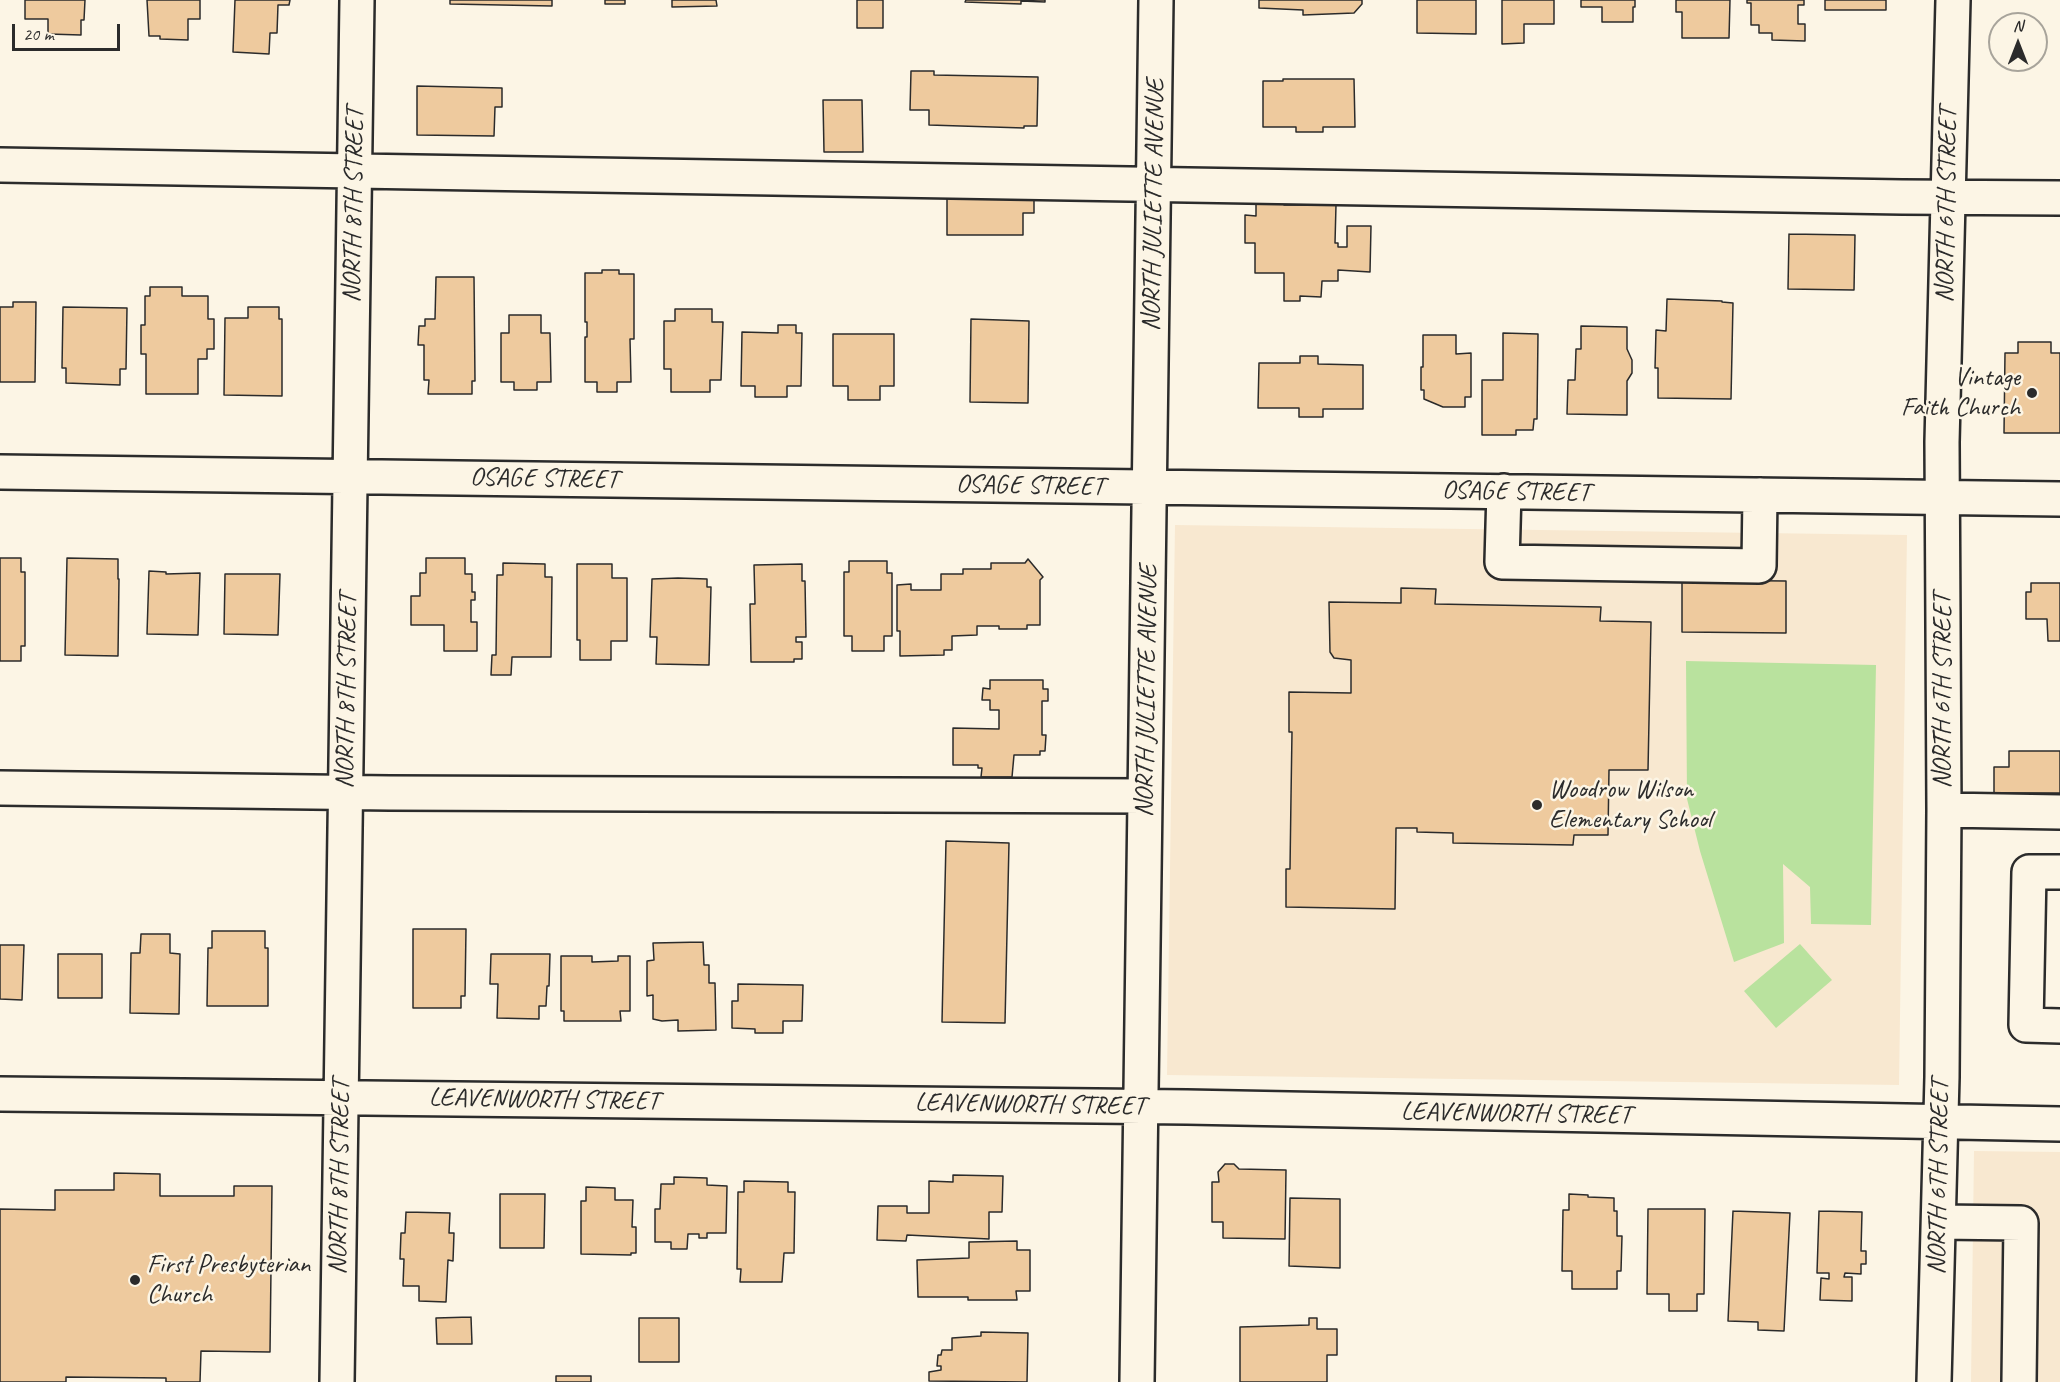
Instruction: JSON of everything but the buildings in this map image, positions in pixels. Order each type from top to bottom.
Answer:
[{"type":"street","name":"NORTH 8TH STREET","points":[[337,1382],[357,0]]},
{"type":"street","name":"NORTH JULIETTE AVENUE","points":[[1137,1382],[1156,0]]},
{"type":"street","name":"NORTH 6TH STREET","points":[[1934,1382],[1941,1123],[1944,810],[1942,497],[1953,0]]},
{"type":"street","points":[[0,165],[2060,198]]},
{"type":"street","name":"OSAGE STREET","points":[[0,472],[2060,499]]},
{"type":"street","points":[[1504,491],[1502,562],[1760,566],[1760,495]]},
{"type":"street","points":[[0,788],[1145,796]]},
{"type":"street","points":[[1944,810],[2060,812]]},
{"type":"street","points":[[2060,872],[2029,872],[2026,1025],[2060,1026]]},
{"type":"street","name":"LEAVENWORTH STREET","points":[[0,1094],[1141,1107],[2060,1124]]},
{"type":"street","points":[[1939,1222],[2021,1223],[2019,1382]]},
{"type":"shaded area","name":"Woodrow Wilson Elementary School","points":[[1175,525],[1907,535],[1899,1085],[1167,1075]]},
{"type":"shaded area","points":[[1974,1151],[2060,1152],[2060,1382],[1971,1382]]},
{"type":"green space","points":[[1686,661],[1876,665],[1871,925],[1811,924],[1810,887],[1783,864],[1784,943],[1734,962],[1700,851],[1687,799]]},
{"type":"green space","points":[[1800,944],[1832,980],[1776,1028],[1744,991]]},
{"type":"place","name":"Vintage Faith Church","points":[[2032,393]]},
{"type":"place","name":"Woodrow Wilson Elementary School","points":[[1537,805]]},
{"type":"place","name":"First Presbyterian Church","points":[[135,1280]]}]
